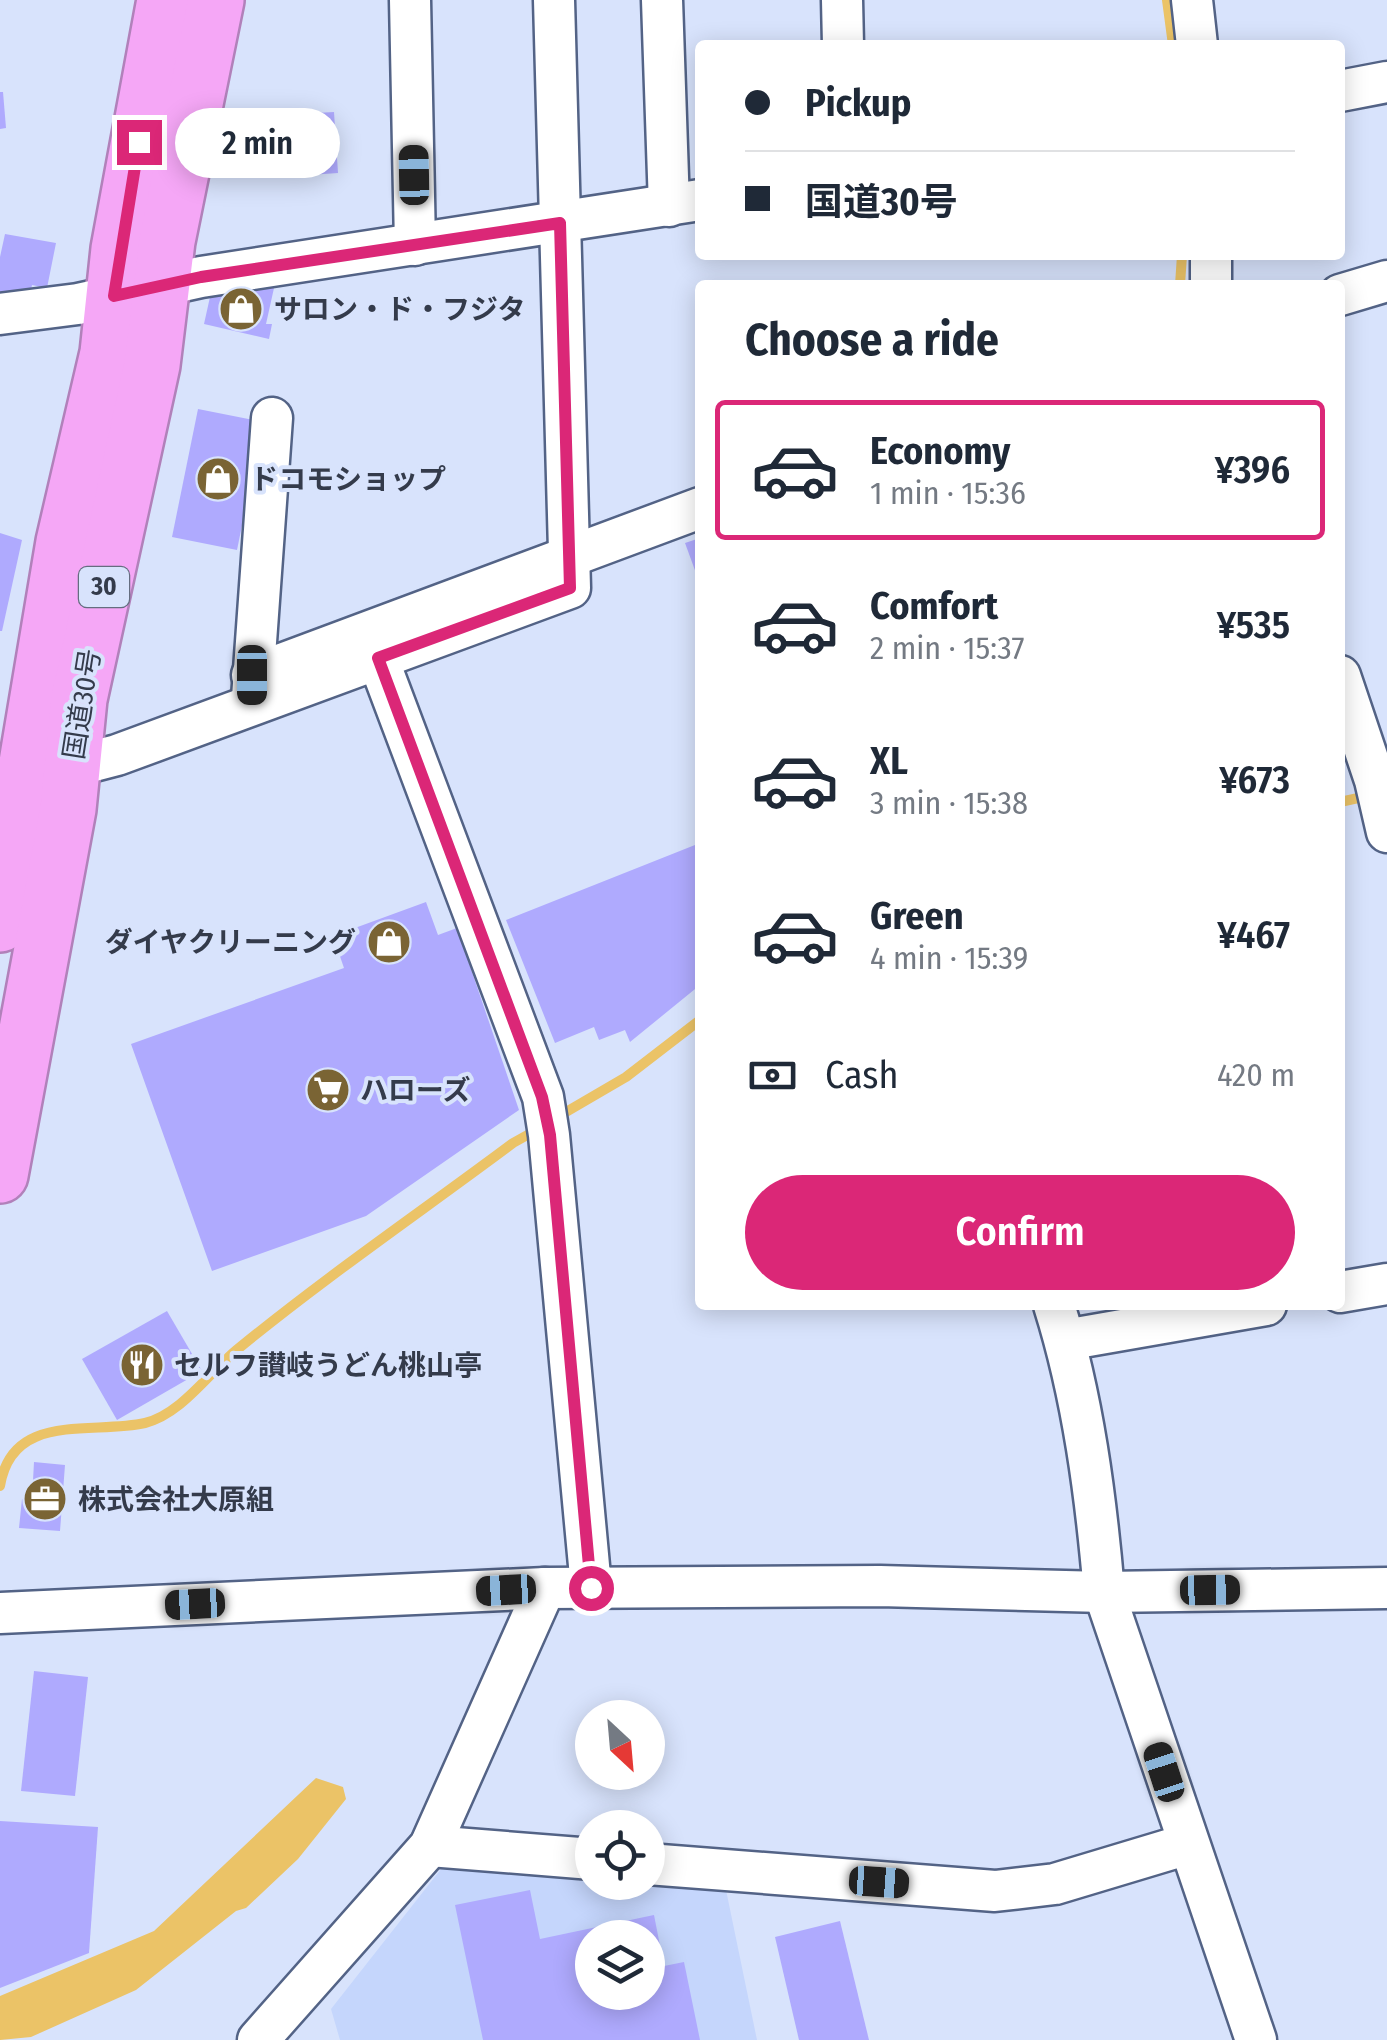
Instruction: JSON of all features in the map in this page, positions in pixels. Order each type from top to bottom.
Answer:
[{"type":"highway","name":"国道30号","points":[[137,291],[119,249],[165,0]]},
{"type":"highway","name":"国道30号","points":[[0,924],[32,776],[48,634],[64,542],[108,353],[137,291],[216,0]]},
{"type":"highway","name":"国道30号","points":[[0,1175],[68,809],[32,776]]},
{"type":"street","points":[[410,0],[415,245]]},
{"type":"street","points":[[252,690],[378,658],[570,588],[554,0]]},
{"type":"street","points":[[0,314],[685,203],[662,0]]},
{"type":"street","points":[[842,0],[843,40]]},
{"type":"street","points":[[1192,0],[1197,40]]},
{"type":"street","points":[[1345,90],[1387,82]]},
{"type":"street","points":[[1345,294],[1387,281]]},
{"type":"street","points":[[252,690],[272,418]]},
{"type":"street","points":[[32,776],[116,755],[252,690],[570,556],[695,510]]},
{"type":"street","points":[[378,658],[546,1116],[591,1588]]},
{"type":"street","points":[[1345,693],[1374,794]]},
{"type":"street","points":[[1345,1291],[1387,1284]]},
{"type":"street","points":[[1205,1310],[1059,1322],[1098,1517],[1104,1592],[1256,2040]]},
{"type":"street","points":[[0,1613],[546,1588],[880,1586],[1104,1592],[1387,1588]]},
{"type":"street","points":[[258,2040],[430,1846],[546,1588]]},
{"type":"street","points":[[665,1865],[995,1891],[1055,1884],[1188,1844]]},
{"type":"street","points":[[430,1846],[575,1859]]},
{"type":"shaded area","points":[[316,1778],[343,1787],[346,1799],[298,1859],[246,1908],[236,1911],[136,1990],[31,2037],[0,2040],[0,1996],[154,1931]]},
{"type":"shaded area","points":[[445,1864],[575,1876],[575,1900],[665,1900],[665,1885],[726,1890],[757,2040],[340,2040],[331,2009]]},
{"type":"building","points":[[0,92],[6,128],[0,129]]},
{"type":"building","points":[[334,112],[338,173],[266,178],[262,116]]},
{"type":"building","points":[[5,234],[56,243],[47,288],[32,285],[29,299],[0,293],[0,257]]},
{"type":"building","points":[[250,282],[274,288],[266,324],[272,324],[269,339],[204,324],[212,288]]},
{"type":"building","points":[[198,409],[263,422],[237,550],[172,537]]},
{"type":"building","points":[[0,533],[22,540],[2,631],[0,631]]},
{"type":"building","points":[[695,540],[695,570],[685,543]]},
{"type":"building","points":[[695,845],[695,989],[630,1042],[625,1030],[599,1040],[594,1027],[555,1043],[506,920]]},
{"type":"building","points":[[426,902],[438,935],[457,928],[519,1110],[366,1216],[212,1271],[131,1044],[344,968],[333,936]]},
{"type":"building","points":[[167,1311],[202,1371],[117,1420],[82,1359]]},
{"type":"building","points":[[34,1462],[65,1465],[60,1531],[19,1528],[22,1499],[32,1499]]},
{"type":"building","points":[[34,1671],[88,1677],[75,1796],[21,1791]]},
{"type":"building","points":[[0,1821],[98,1827],[89,1953],[0,1988]]},
{"type":"building","points":[[530,1890],[540,1939],[575,1932],[575,2010],[665,2010],[665,1966],[684,1962],[700,2040],[483,2040],[455,1905]]},
{"type":"building","points":[[840,1921],[869,2040],[799,2040],[775,1937]]},
{"type":"waterway","points":[[1167,0],[1172,40]]},
{"type":"waterway","points":[[1180,280],[1182,260]]},
{"type":"waterway","points":[[1345,801],[1372,795]]},
{"type":"waterway","points":[[554,1119],[626,1077],[695,1024]]},
{"type":"waterway","points":[[0,1486],[8,1462],[20,1446],[37,1436],[145,1423],[171,1411],[228,1357],[306,1295],[513,1143],[540,1128]]},
{"type":"place","name":"サロン・ド・フジタ","points":[[241,309]]},
{"type":"place","name":"ドコモショップ","points":[[218,479]]},
{"type":"place","name":"ダイヤクリーニング","points":[[389,942]]},
{"type":"place","name":"ハローズ","points":[[328,1090]]},
{"type":"place","name":"セルフ讃岐うどん桃山亭","points":[[142,1365]]},
{"type":"place","name":"株式会社大原組","points":[[45,1499]]},
{"type":"route","points":[[139,142],[114,296],[201,277],[560,223],[570,588],[378,658],[542,1097],[550,1135],[591,1588]]}]
